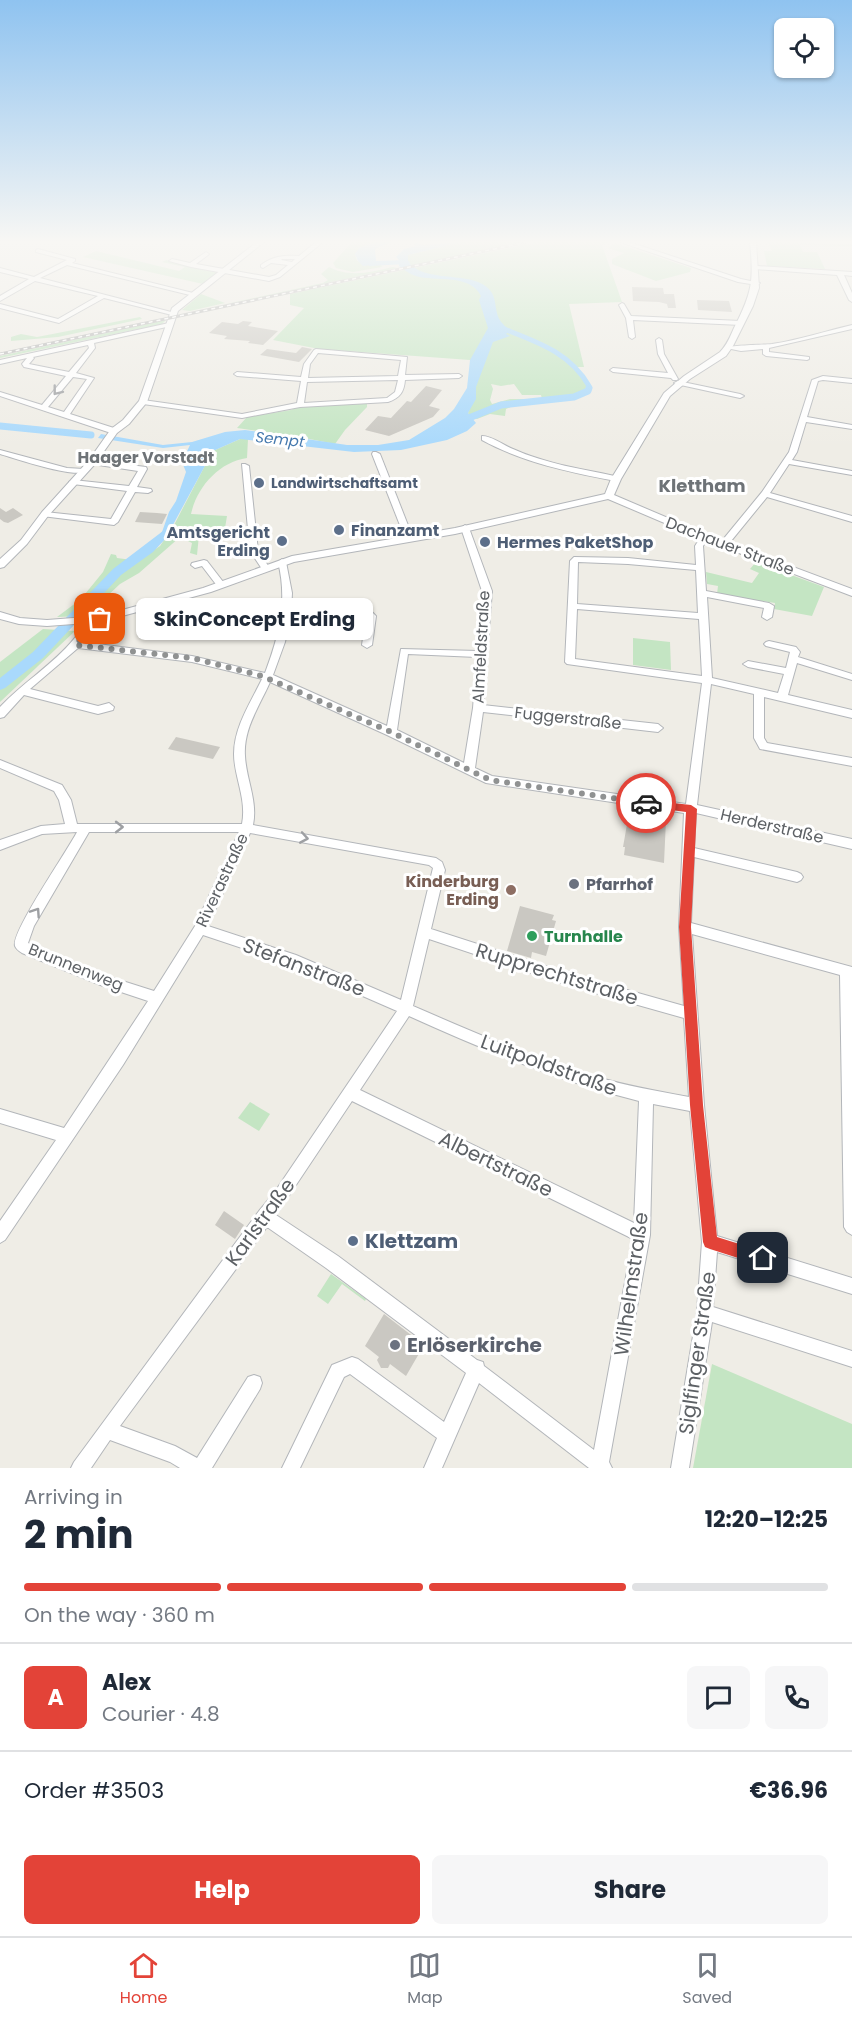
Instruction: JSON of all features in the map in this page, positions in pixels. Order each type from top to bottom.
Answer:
[{"type":"street","points":[[18,311],[59,321],[78,311]]},
{"type":"street","points":[[161,311],[172,313]]},
{"type":"street","points":[[1,562],[24,542],[45,514],[142,402],[172,313],[175,311]]},
{"type":"street","points":[[625,311],[629,318],[632,337]]},
{"type":"street","points":[[0,615],[19,621],[58,623],[89,621],[128,613],[221,585],[265,567],[310,555],[465,528],[609,496],[616,479],[677,380],[729,348],[747,311]]},
{"type":"street","points":[[629,318],[741,323]]},
{"type":"street","points":[[729,348],[766,346],[852,327]]},
{"type":"street","points":[[0,362],[137,331],[168,328]]},
{"type":"street","points":[[659,340],[661,354],[677,380]]},
{"type":"street","points":[[44,408],[92,348],[90,341]]},
{"type":"street","points":[[766,346],[766,354],[794,362],[807,358]]},
{"type":"street","points":[[142,402],[242,416],[300,405],[388,400],[398,394],[405,358],[319,350],[307,364],[300,405]]},
{"type":"street","points":[[28,355],[31,358],[24,364],[26,366],[91,378],[65,416]]},
{"type":"street","points":[[614,370],[677,380],[740,396]]},
{"type":"street","points":[[237,374],[304,379],[459,376]]},
{"type":"street","points":[[724,544],[765,494],[796,446],[816,379],[852,381]]},
{"type":"street","points":[[0,394],[44,408],[111,436]]},
{"type":"street","points":[[803,419],[852,427]]},
{"type":"street","points":[[485,438],[501,447],[541,460],[616,479]]},
{"type":"street","points":[[0,452],[67,470],[84,471]]},
{"type":"street","points":[[376,454],[409,538]]},
{"type":"street","points":[[787,461],[852,473]]},
{"type":"street","points":[[45,514],[114,522],[143,469],[92,462]]},
{"type":"street","points":[[245,466],[254,551],[265,567]]},
{"type":"street","points":[[73,482],[130,490],[148,490]]},
{"type":"street","points":[[765,494],[852,519]]},
{"type":"street","name":"Dachauer Straße","points":[[609,496],[705,537],[852,593]]},
{"type":"street","name":"Almfeldstraße","points":[[465,528],[487,591],[478,708],[469,769]]},
{"type":"street","name":"Siglfinger Straße","points":[[680,1468],[705,1311],[710,1242],[697,1105],[685,927],[691,809],[707,680],[699,546],[705,537]]},
{"type":"street","points":[[700,568],[628,561],[577,559],[574,561],[570,662],[707,680],[852,713]]},
{"type":"street","points":[[195,565],[204,562],[221,585]]},
{"type":"street","name":"Riverastraße","points":[[0,1235],[68,1136],[200,929],[247,828],[251,813],[241,764],[240,745],[246,723],[268,677],[278,649],[288,584],[282,562]]},
{"type":"street","points":[[702,593],[768,606],[767,617]]},
{"type":"street","points":[[572,606],[703,616]]},
{"type":"street","points":[[285,615],[367,612],[371,616],[367,645]]},
{"type":"street","points":[[0,714],[22,691],[75,645],[84,635],[89,621]]},
{"type":"street","points":[[769,644],[793,649],[795,652],[782,698]]},
{"type":"street","name":"Herderstraße","points":[[75,645],[192,658],[268,677],[391,732],[469,769],[475,775],[490,780],[691,809],[852,844]]},
{"type":"street","points":[[391,732],[404,651],[482,654]]},
{"type":"street","points":[[794,659],[852,677]]},
{"type":"street","points":[[748,664],[790,672]]},
{"type":"street","points":[[22,691],[98,710],[109,707]]},
{"type":"street","points":[[759,693],[759,738],[764,746],[852,762]]},
{"type":"street","name":"Fuggerstraße","points":[[478,708],[658,728]]},
{"type":"street","points":[[0,764],[58,788],[65,800],[72,828]]},
{"type":"street","points":[[0,845],[41,830],[86,827],[247,828],[432,861],[438,865],[439,870],[406,1009]]},
{"type":"street","name":"Brunnenweg","points":[[86,827],[74,852],[26,926],[20,939],[21,945],[108,982],[158,998]]},
{"type":"street","points":[[688,851],[797,877]]},
{"type":"street","points":[[685,927],[849,972],[852,1227]]},
{"type":"street","name":"Stefanstraße","points":[[200,929],[301,962],[406,1009]]},
{"type":"street","name":"Rupprechtstraße","points":[[425,932],[567,979],[690,1014]]},
{"type":"street","name":"Karlstraße","points":[[80,1468],[264,1216],[351,1093],[406,1009]]},
{"type":"street","name":"Luitpoldstraße","points":[[406,1009],[579,1079],[646,1098],[697,1105]]},
{"type":"street","name":"Albertstraße","points":[[351,1093],[642,1235]]},
{"type":"street","name":"Wilhelmstraße","points":[[601,1467],[642,1235],[646,1098]]},
{"type":"street","points":[[0,1116],[68,1136]]},
{"type":"street","points":[[264,1216],[332,1262],[477,1368],[601,1467]]},
{"type":"street","points":[[710,1242],[852,1286]]},
{"type":"street","points":[[705,1311],[852,1359]]},
{"type":"street","points":[[291,1468],[338,1371],[352,1365],[447,1435]]},
{"type":"street","points":[[433,1468],[477,1368]]},
{"type":"street","points":[[107,1430],[200,1467],[206,1462],[254,1383]]},
{"type":"green space","points":[[302,311],[571,311],[584,367],[577,367],[587,385],[585,390],[573,395],[542,399],[541,395],[522,395],[514,384],[501,386],[491,384],[492,404],[510,399],[534,399],[511,403],[513,406],[506,409],[505,416],[490,414],[477,419],[470,417],[468,413],[476,393],[470,360],[319,349],[273,340]]},
{"type":"green space","points":[[140,317],[142,319],[58,337],[11,341],[11,337],[21,334],[37,337]]},
{"type":"green space","points":[[166,320],[162,324],[0,358],[0,356]]},
{"type":"green space","points":[[367,402],[367,407],[335,444],[237,428],[247,417],[291,410],[299,406]]},
{"type":"green space","points":[[240,439],[248,439],[247,458],[227,465],[211,477],[198,494],[191,514],[227,516],[224,534],[199,535],[197,555],[190,553],[192,543],[180,537],[139,573],[120,584],[89,613],[84,616],[57,617],[81,599],[103,572],[111,554],[116,555],[117,558],[132,560],[147,548],[154,550],[160,546],[173,527],[211,454],[217,454],[213,451]]},
{"type":"green space","points":[[756,562],[824,587],[812,616],[774,609],[775,603],[763,601],[762,603],[717,594],[718,586],[707,584],[706,572],[752,583],[759,573],[750,569]]},
{"type":"green space","points":[[43,629],[75,631],[0,702],[0,662]]},
{"type":"green space","points":[[633,638],[670,642],[671,670],[633,665]]},
{"type":"green space","points":[[250,1102],[270,1114],[259,1131],[238,1118]]},
{"type":"green space","points":[[331,1274],[366,1299],[365,1301],[342,1284],[328,1304],[317,1296]]},
{"type":"green space","points":[[712,1364],[852,1424],[852,1468],[693,1468]]},
{"type":"water","points":[[482,311],[496,311],[499,319],[511,330],[506,334],[510,336],[493,342],[476,387],[476,399],[468,413],[476,423],[467,431],[447,440],[401,450],[354,452],[240,439],[213,451],[168,534],[157,546],[149,549],[162,532],[169,512],[176,501],[186,472],[182,462],[190,445],[163,448],[98,438],[101,434],[163,445],[192,442],[225,432],[245,430],[347,445],[378,445],[409,440],[445,418],[454,409],[467,388],[470,360],[488,328]]},
{"type":"building","points":[[243,321],[252,322],[248,326],[278,331],[263,345],[248,343],[250,341],[224,339],[227,336],[209,333],[222,322],[238,324]]},
{"type":"building","points":[[302,347],[312,349],[299,362],[260,355],[267,349],[296,353]]},
{"type":"building","points":[[426,386],[442,390],[429,406],[440,409],[433,417],[389,436],[365,430],[378,416],[391,418]]},
{"type":"building","points":[[0,508],[6,512],[13,508],[23,515],[8,523],[4,522],[0,519]]},
{"type":"building","points":[[140,512],[167,514],[162,524],[135,522]]},
{"type":"building","points":[[176,737],[220,747],[213,759],[168,749]]},
{"type":"building","points":[[629,813],[666,820],[664,863],[624,855],[625,847],[623,847]]},
{"type":"building","name":"Turnhalle","points":[[520,906],[554,915],[552,920],[556,921],[546,956],[532,952],[531,958],[507,951]]},
{"type":"building","points":[[224,1211],[244,1225],[235,1239],[215,1225]]},
{"type":"building","name":"Erlöserkirche","points":[[384,1314],[424,1345],[406,1376],[390,1364],[388,1368],[381,1368],[377,1360],[379,1357],[365,1346]]},
{"type":"waterway","name":"Sempt","points":[[499,327],[538,343],[561,356],[581,374],[589,386],[588,389]]},
{"type":"waterway","name":"Sempt","points":[[459,422],[501,405],[574,397],[588,391],[589,388]]},
{"type":"waterway","name":"Sempt","points":[[0,426],[91,435]]},
{"type":"waterway","points":[[0,685],[38,655],[117,572],[149,549],[163,535]]},
{"type":"railway","points":[[0,354],[205,311]]},
{"type":"way so far","points":[[100,619],[90,621],[84,635],[75,645],[192,658],[234,668],[273,679],[490,780],[646,803]]},
{"type":"place","name":"Landwirtschaftsamt","points":[[259,483]]},
{"type":"place","name":"Finanzamt","points":[[339,530]]},
{"type":"place","name":"Amtsgericht Erding","points":[[282,541]]},
{"type":"place","name":"Hermes PaketShop","points":[[485,542]]},
{"type":"place","name":"SkinConcept Erding","points":[[100,619]]},
{"type":"place","name":"Pfarrhof","points":[[574,884]]},
{"type":"place","name":"Kinderburg Erding","points":[[511,890]]},
{"type":"place","name":"Turnhalle","points":[[532,936]]},
{"type":"place","name":"Klettzam","points":[[353,1241]]},
{"type":"place","name":"Erlöserkirche","points":[[395,1345]]},
{"type":"district","name":"Haager Vorstadt","points":[[146,457]]},
{"type":"district","name":"Klettham","points":[[702,485]]},
{"type":"route","points":[[646,803],[691,809],[685,927],[697,1105],[710,1242],[763,1258]]}]
